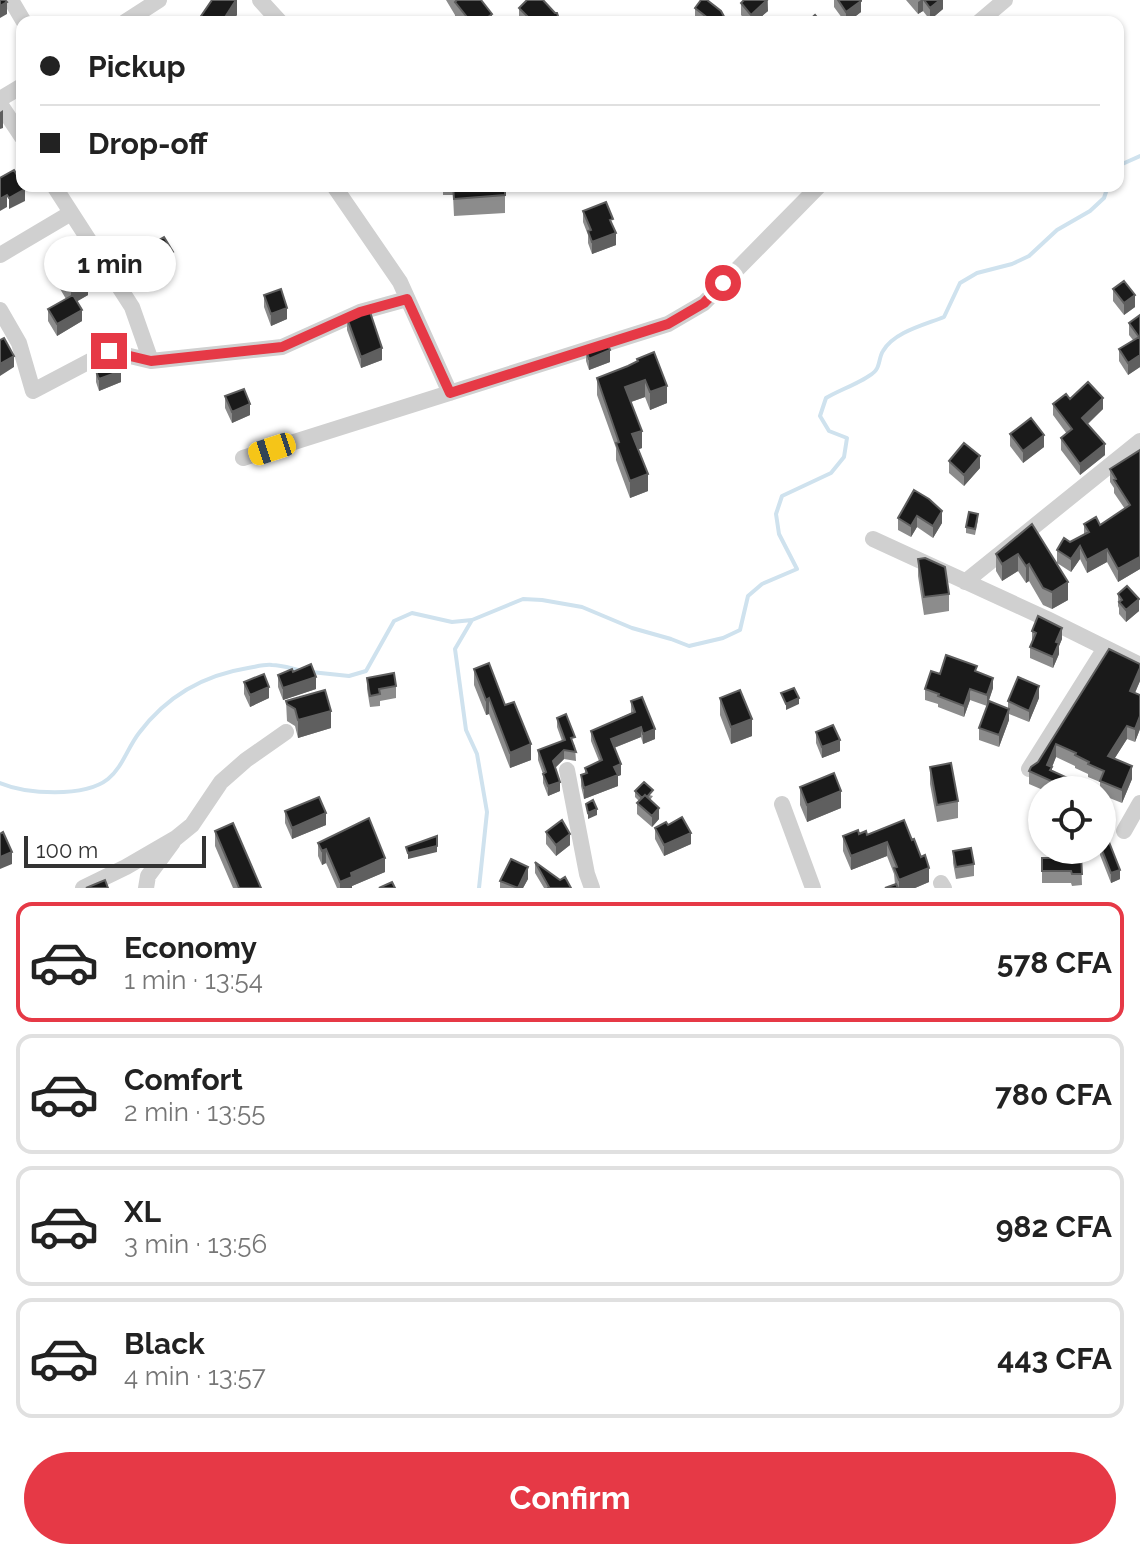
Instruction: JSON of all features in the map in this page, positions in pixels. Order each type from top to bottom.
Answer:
[{"type":"street","points":[[132,12],[159,0]]},
{"type":"street","points":[[260,0],[275,16]]},
{"type":"street","points":[[986,16],[1005,0]]},
{"type":"street","points":[[0,101],[16,127]]},
{"type":"street","points":[[58,192],[132,307],[151,361]]},
{"type":"street","points":[[338,192],[400,282],[450,393]]},
{"type":"street","points":[[243,458],[668,324],[704,303],[813,192]]},
{"type":"street","points":[[0,255],[71,213]]},
{"type":"street","points":[[0,310],[19,343],[33,391],[109,351],[151,361],[282,347],[360,312],[407,299]]},
{"type":"street","points":[[965,582],[1140,441]]},
{"type":"street","points":[[873,539],[1140,665]]},
{"type":"street","points":[[1029,769],[1105,648]]},
{"type":"street","points":[[83,888],[176,838],[192,825],[221,782],[286,732]]},
{"type":"street","points":[[567,770],[592,888]]},
{"type":"street","points":[[1124,831],[1140,803]]},
{"type":"street","points":[[782,804],[813,888]]},
{"type":"street","points":[[146,888],[148,876],[176,838]]},
{"type":"building","points":[[212,0],[236,0],[226,16],[201,16]]},
{"type":"building","points":[[481,0],[492,14],[466,16],[455,2]]},
{"type":"building","points":[[527,0],[543,0],[558,16],[527,16],[519,8]]},
{"type":"building","points":[[701,0],[707,0],[724,16],[705,16],[695,8]]},
{"type":"building","points":[[744,0],[767,0],[751,15],[741,3]]},
{"type":"building","points":[[838,0],[861,0],[861,1],[846,12]]},
{"type":"building","points":[[924,0],[940,0],[930,8]]},
{"type":"building","points":[[14,170],[16,192],[20,192],[0,199],[0,178]]},
{"type":"building","points":[[453,192],[505,192],[505,195],[454,199]]},
{"type":"building","points":[[606,202],[616,233],[592,242],[583,211]]},
{"type":"building","points":[[164,237],[173,252],[154,263],[145,248]]},
{"type":"building","points":[[68,247],[88,277],[71,288],[52,257]]},
{"type":"building","points":[[1124,281],[1135,295],[1124,303],[1113,289]]},
{"type":"building","points":[[281,289],[287,308],[271,314],[264,295]]},
{"type":"building","points":[[73,295],[82,310],[57,324],[48,309]]},
{"type":"building","points":[[369,309],[382,348],[361,357],[347,318]]},
{"type":"building","points":[[1140,315],[1140,355],[1128,363],[1119,349],[1139,337],[1129,323]]},
{"type":"building","points":[[4,338],[14,356],[0,364],[0,340]]},
{"type":"building","points":[[607,343],[610,350],[589,359],[586,350]]},
{"type":"building","points":[[654,352],[667,386],[650,392],[645,380],[625,387],[642,431],[632,434],[648,474],[630,481],[597,378]]},
{"type":"building","points":[[117,362],[121,371],[99,379],[96,371]]},
{"type":"building","points":[[1088,382],[1103,398],[1082,418],[1105,444],[1080,464],[1061,438],[1072,429],[1053,404],[1066,394],[1070,399]]},
{"type":"building","points":[[244,389],[250,404],[232,412],[225,396]]},
{"type":"building","points":[[1031,418],[1044,435],[1023,451],[1010,434]]},
{"type":"building","points":[[964,443],[980,456],[964,475],[949,461]]},
{"type":"building","points":[[1140,450],[1140,557],[1118,569],[1107,549],[1087,560],[1080,546],[1071,559],[1057,550],[1064,538],[1070,542],[1089,532],[1084,524],[1096,517],[1100,525],[1130,505],[1110,469]]},
{"type":"building","points":[[914,490],[942,511],[933,526],[917,516],[911,526],[898,518]]},
{"type":"building","points":[[969,512],[978,514],[975,529],[966,527]]},
{"type":"building","points":[[1032,524],[1068,582],[1052,592],[1043,588],[1029,564],[1026,566],[1018,554],[1002,564],[996,554]]},
{"type":"building","points":[[925,558],[945,567],[949,594],[924,597],[918,559]]},
{"type":"building","points":[[1127,586],[1139,599],[1126,610],[1119,602],[1122,600],[1118,594]]},
{"type":"building","points":[[1038,616],[1062,628],[1053,657],[1030,647]]},
{"type":"building","points":[[1109,649],[1140,664],[1130,691],[1140,695],[1140,716],[1135,729],[1127,726],[1108,756],[1132,766],[1122,790],[1116,788],[1116,776],[1102,776],[1104,771],[1056,744],[1047,765],[1052,767],[1050,770],[1063,776],[1040,776],[1029,771],[1038,762]]},
{"type":"building","points":[[946,655],[977,666],[975,671],[993,678],[987,695],[970,689],[964,706],[925,689],[931,671],[940,674]]},
{"type":"building","points":[[489,663],[505,705],[514,702],[531,744],[510,753],[474,669]]},
{"type":"building","points":[[311,664],[316,677],[283,688],[278,675]]},
{"type":"building","points":[[394,673],[396,686],[379,689],[380,694],[370,696],[367,678]]},
{"type":"building","points":[[264,674],[269,687],[250,695],[244,682]]},
{"type":"building","points":[[1018,677],[1039,686],[1029,711],[1008,701]]},
{"type":"building","points":[[794,688],[799,698],[786,704],[781,693]]},
{"type":"building","points":[[325,690],[331,711],[298,720],[295,709],[286,701]]},
{"type":"building","points":[[740,690],[752,719],[731,727],[720,698]]},
{"type":"building","points":[[642,697],[655,729],[643,734],[641,727],[611,739],[621,764],[614,767],[618,775],[584,788],[581,775],[587,773],[585,768],[602,760],[591,731],[635,712],[631,701]]},
{"type":"building","points":[[989,701],[1009,709],[999,735],[979,728]]},
{"type":"building","points":[[566,714],[575,737],[571,738],[576,752],[564,750],[553,761],[560,782],[548,786],[538,750],[565,740],[557,718]]},
{"type":"building","points":[[833,725],[840,740],[822,747],[816,732]]},
{"type":"building","points":[[951,763],[958,801],[937,805],[930,767]]},
{"type":"building","points":[[834,773],[841,791],[807,805],[800,787]]},
{"type":"building","points":[[644,782],[653,790],[642,798],[635,791]]},
{"type":"building","points":[[645,795],[659,808],[652,816],[637,803]]},
{"type":"building","points":[[319,797],[326,813],[292,828],[285,811]]},
{"type":"building","points":[[593,800],[597,809],[588,813],[586,804]]},
{"type":"building","points":[[682,817],[691,833],[664,845],[655,828]]},
{"type":"building","points":[[369,818],[385,858],[351,873],[352,877],[340,882],[326,849],[322,851],[318,843]]},
{"type":"building","points":[[562,820],[570,834],[556,845],[546,832]]},
{"type":"building","points":[[904,820],[921,857],[925,855],[929,868],[899,880],[887,842],[851,856],[843,836],[858,830],[859,834],[866,831],[867,835]]},
{"type":"building","points":[[233,823],[261,888],[239,888],[215,831]]},
{"type":"building","points":[[3,832],[12,852],[0,857],[0,834]]},
{"type":"building","points":[[437,836],[437,846],[408,853],[406,847]]},
{"type":"building","points":[[971,848],[974,864],[956,867],[953,851]]},
{"type":"building","points":[[511,859],[528,867],[518,888],[500,881]]},
{"type":"building","points":[[1116,860],[1120,870],[1111,873],[1107,864],[1116,864]]},
{"type":"building","points":[[535,862],[560,880],[565,877],[571,888],[548,888]]},
{"type":"building","points":[[1042,864],[1081,864],[1082,874],[1072,874],[1071,871],[1042,871]]},
{"type":"building","points":[[105,880],[108,888],[86,888]]},
{"type":"building","points":[[392,882],[395,888],[379,888]]},
{"type":"waterway","points":[[1124,163],[1140,156]]},
{"type":"waterway","points":[[311,672],[349,676],[366,671],[394,621],[412,613],[452,622],[472,620],[523,599],[582,607],[632,628],[689,646],[723,638],[740,630],[748,596],[762,584],[797,569],[779,534],[776,514],[782,496],[831,473],[844,457],[847,438],[829,431],[820,416],[826,398],[873,374],[883,351],[894,339],[944,317],[960,283],[977,273],[1029,256],[1057,230],[1090,211],[1106,192]]},
{"type":"waterway","points":[[472,620],[455,649],[466,730],[477,754],[487,812],[479,888]]},
{"type":"waterway","points":[[0,783],[39,792],[70,792],[98,785],[117,769],[150,720],[174,698],[201,682],[232,671],[266,665],[303,671]]},
{"type":"route","points":[[109,351],[151,361],[282,347],[360,312],[407,299],[450,393],[668,324],[704,303],[723,283]]}]
